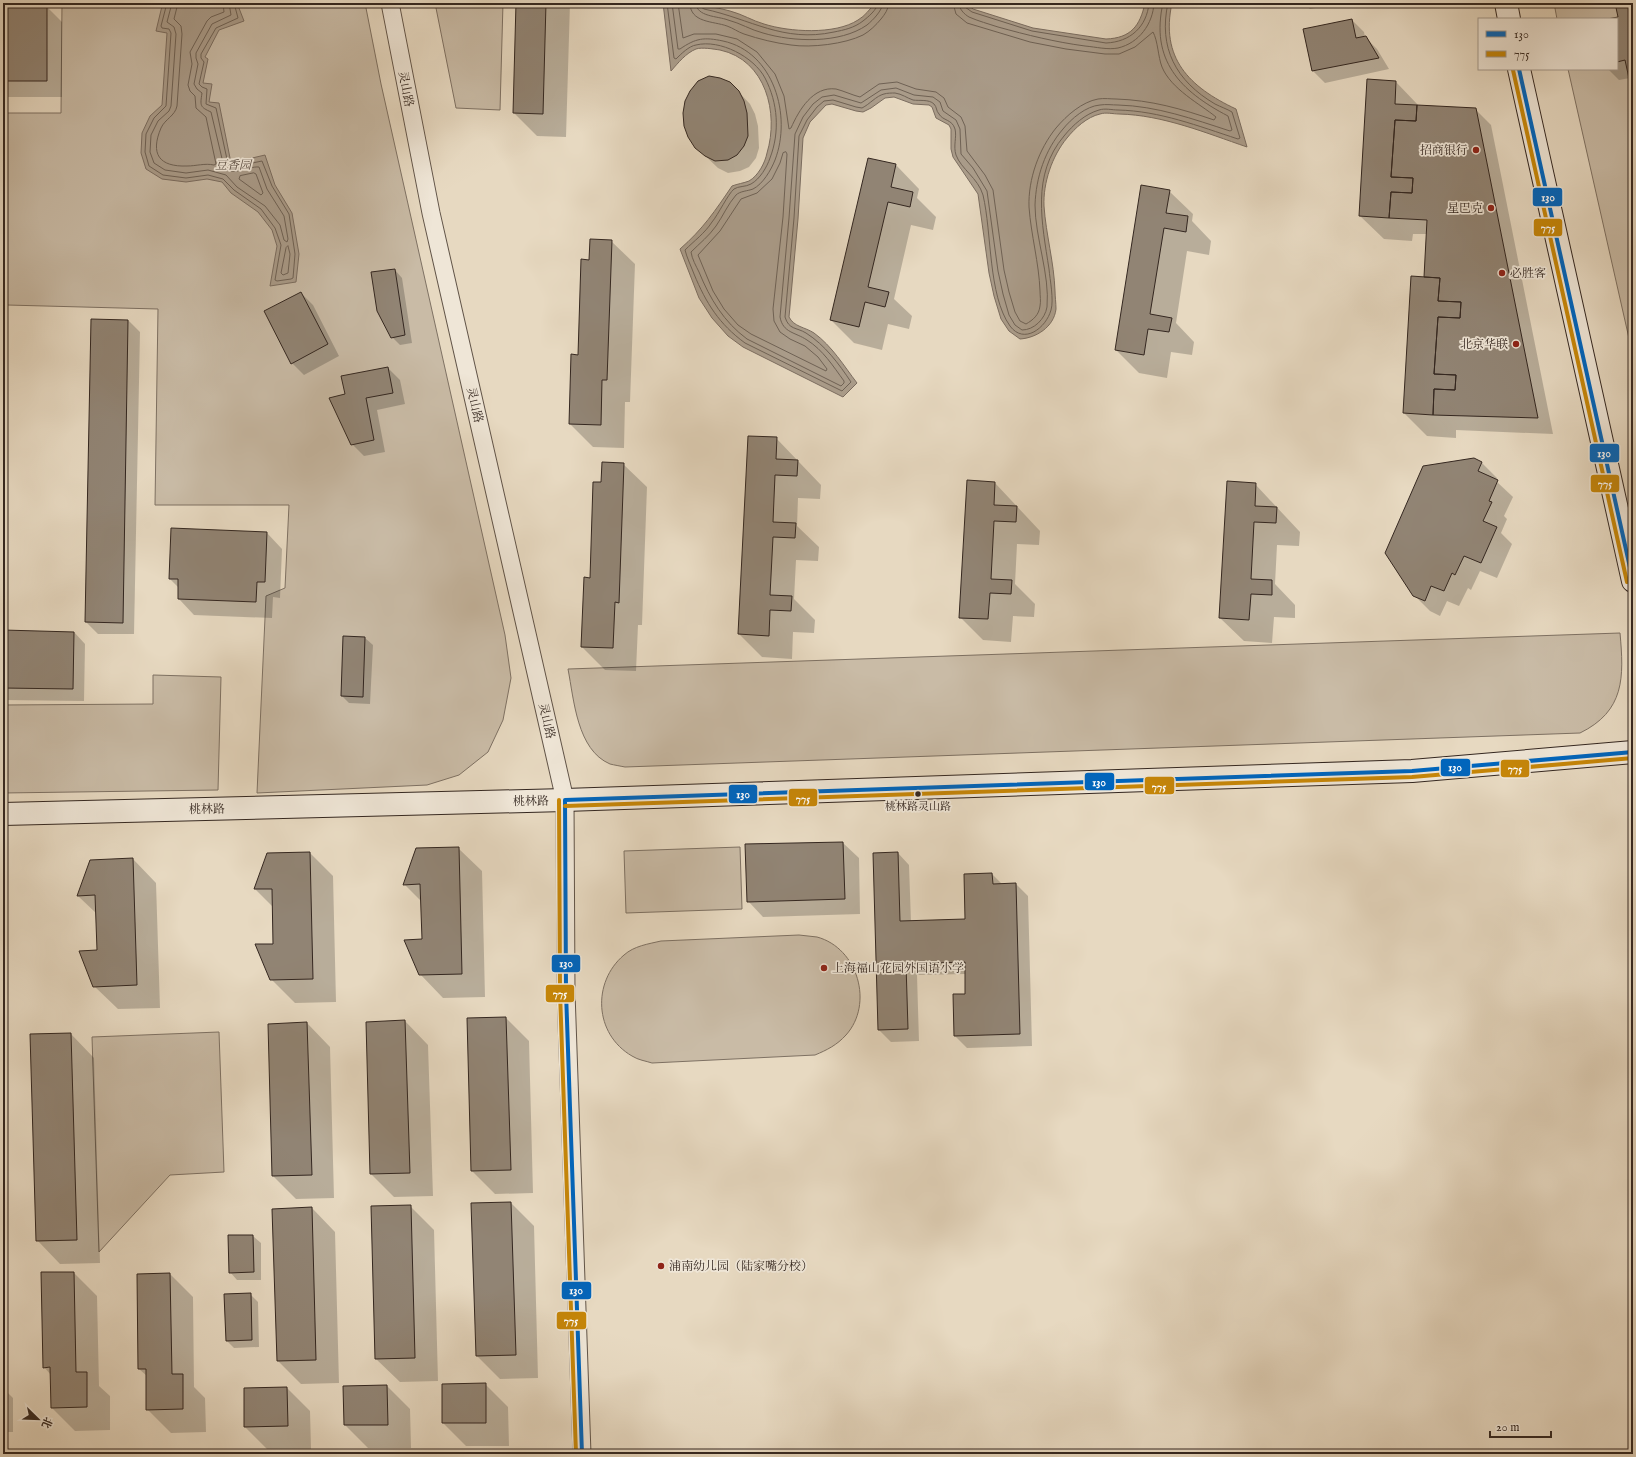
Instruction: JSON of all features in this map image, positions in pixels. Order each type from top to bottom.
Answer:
[{"type":"street","name":"灵山路","points":[[390,3],[431,213],[565,800],[566,1000],[582,1454]]},
{"type":"street","points":[[1506,3],[1509,18]]},
{"type":"street","points":[[1519,70],[1633,581]]},
{"type":"street","name":"桃林路","points":[[3,814],[565,800],[1412,771],[1633,752]]},
{"type":"green space","name":"豆香园","points":[[62,3],[365,3],[381,84],[505,635],[511,678],[503,720],[488,752],[459,775],[427,785],[257,793],[266,596],[285,588],[289,505],[155,505],[158,309],[7,305],[7,113],[61,113]]},
{"type":"green space","points":[[435,3],[503,3],[500,110],[456,108]]},
{"type":"green space","points":[[1554,3],[1633,3],[1633,356],[1568,70],[1618,70],[1618,18],[1557,18]]},
{"type":"green space","points":[[1620,633],[1622,664],[1618,691],[1606,714],[1595,724],[1580,733],[625,767],[610,764],[599,757],[590,748],[579,723],[575,709],[568,669]]},
{"type":"green space","points":[[153,675],[221,677],[218,790],[3,793],[3,705],[153,704]]},
{"type":"green space","points":[[740,847],[742,909],[626,913],[624,851]]},
{"type":"green space","points":[[799,935],[817,937],[831,943],[843,953],[852,965],[857,978],[860,993],[859,1008],[854,1022],[843,1039],[828,1049],[815,1055],[652,1063],[632,1056],[619,1046],[610,1035],[604,1021],[602,993],[606,979],[614,966],[632,949],[661,941]]},
{"type":"green space","points":[[219,1032],[224,1172],[170,1175],[99,1252],[92,1037]]},
{"type":"water","points":[[164,3],[237,3],[244,21],[219,30],[205,57],[208,59],[203,83],[212,84],[209,102],[219,103],[231,163],[265,155],[275,185],[292,213],[299,254],[296,282],[270,286],[277,246],[272,230],[258,212],[231,193],[222,182],[207,179],[186,182],[162,179],[146,169],[141,153],[142,133],[150,116],[162,105],[167,33],[156,31]]},
{"type":"water","points":[[663,3],[714,7],[734,12],[774,27],[812,31],[848,25],[863,16],[875,3],[966,3],[973,9],[1033,28],[1106,39],[1122,36],[1133,29],[1140,18],[1145,3],[1172,3],[1169,22],[1170,40],[1175,55],[1182,68],[1204,91],[1236,109],[1247,147],[1168,121],[1135,115],[1102,113],[1086,120],[1067,138],[1057,153],[1045,188],[1044,206],[1052,259],[1056,309],[1055,315],[1048,326],[1038,334],[1020,339],[1009,331],[1001,319],[989,273],[978,194],[953,157],[951,149],[951,129],[949,125],[936,118],[932,107],[929,105],[913,104],[894,97],[885,98],[863,112],[832,104],[826,105],[810,122],[803,138],[798,219],[789,317],[794,323],[811,331],[820,338],[837,356],[857,383],[843,397],[743,347],[728,336],[712,318],[699,298],[680,249],[702,227],[732,186],[749,181],[761,169],[766,157],[770,138],[770,105],[758,76],[748,65],[736,56],[720,50],[698,48],[686,56],[671,71]]},
{"type":"building","points":[[516,3],[546,3],[543,114],[513,113]]},
{"type":"building","points":[[1615,3],[1633,3],[1633,97],[1625,60],[1618,62],[1618,18],[1612,18],[1618,17]]},
{"type":"building","points":[[3,5],[47,5],[47,81],[3,81]]},
{"type":"building","points":[[1352,19],[1356,38],[1366,36],[1379,58],[1312,71],[1303,29]]},
{"type":"building","points":[[709,76],[730,82],[739,91],[744,101],[747,113],[748,136],[744,146],[737,155],[728,160],[715,161],[705,156],[695,148],[688,137],[684,126],[683,113],[685,101],[690,91],[698,81]]},
{"type":"building","points":[[1367,79],[1396,81],[1395,104],[1417,105],[1416,121],[1395,120],[1391,177],[1413,178],[1412,193],[1391,192],[1389,218],[1359,216]]},
{"type":"building","points":[[1417,105],[1476,108],[1538,418],[1433,415],[1434,389],[1455,390],[1456,375],[1434,374],[1438,317],[1460,318],[1461,302],[1438,301],[1440,278],[1424,277],[1427,220],[1389,218],[1391,192],[1412,193],[1413,178],[1391,177],[1395,120],[1416,121]]},
{"type":"building","points":[[868,158],[896,164],[891,187],[913,192],[910,207],[888,202],[868,287],[889,292],[885,307],[865,302],[859,327],[830,320]]},
{"type":"building","points":[[1141,185],[1170,190],[1166,213],[1188,216],[1186,232],[1164,228],[1150,314],[1172,318],[1169,332],[1148,329],[1144,355],[1115,350]]},
{"type":"building","points":[[590,239],[612,240],[607,380],[602,380],[601,425],[569,424],[571,354],[578,355],[581,259],[589,260]]},
{"type":"building","points":[[395,269],[405,335],[391,338],[377,311],[371,272]]},
{"type":"building","points":[[1411,276],[1440,278],[1438,301],[1461,302],[1460,318],[1438,317],[1434,374],[1456,375],[1455,390],[1434,389],[1433,415],[1403,413]]},
{"type":"building","points":[[301,292],[328,344],[291,364],[264,311]]},
{"type":"building","points":[[91,319],[128,320],[123,623],[85,622]]},
{"type":"building","points":[[388,367],[393,393],[366,398],[374,440],[351,445],[329,398],[345,394],[341,376]]},
{"type":"building","points":[[748,436],[777,437],[776,459],[798,460],[797,476],[775,475],[773,522],[796,523],[795,538],[773,537],[770,595],[792,596],[791,611],[770,610],[769,636],[738,634]]},
{"type":"building","points":[[1474,458],[1482,462],[1478,471],[1498,480],[1489,501],[1492,502],[1483,521],[1497,527],[1481,563],[1464,556],[1455,575],[1452,573],[1444,591],[1431,586],[1425,601],[1413,596],[1385,553],[1423,466]]},
{"type":"building","points":[[602,462],[624,463],[619,603],[615,602],[613,648],[581,647],[584,577],[590,578],[593,482],[601,482]]},
{"type":"building","points":[[967,480],[995,482],[994,505],[1017,506],[1016,522],[994,521],[991,579],[1012,580],[1011,594],[990,593],[988,619],[959,618]]},
{"type":"building","points":[[1227,481],[1256,483],[1255,506],[1277,507],[1276,523],[1254,522],[1251,579],[1272,580],[1272,595],[1251,594],[1249,620],[1219,618]]},
{"type":"building","points":[[171,528],[267,532],[265,582],[257,582],[256,602],[178,599],[178,579],[169,579]]},
{"type":"building","points":[[3,630],[74,632],[73,689],[3,688]]},
{"type":"building","points":[[343,636],[365,637],[363,697],[341,696]]},
{"type":"building","points":[[843,842],[845,899],[747,902],[745,844]]},
{"type":"building","points":[[459,847],[462,974],[419,975],[404,940],[422,939],[420,884],[403,885],[416,848]]},
{"type":"building","points":[[310,852],[313,979],[270,980],[255,944],[273,944],[272,889],[254,889],[267,853]]},
{"type":"building","points":[[898,852],[900,921],[965,919],[964,874],[992,873],[993,884],[1016,883],[1020,1034],[954,1036],[953,994],[965,994],[965,962],[906,964],[908,1029],[878,1030],[873,853]]},
{"type":"building","points":[[133,858],[137,985],[93,987],[79,951],[97,950],[95,895],[77,896],[90,860]]},
{"type":"building","points":[[506,1017],[511,1170],[471,1171],[467,1018]]},
{"type":"building","points":[[405,1020],[410,1173],[370,1174],[366,1022]]},
{"type":"building","points":[[307,1022],[312,1175],[272,1176],[268,1024]]},
{"type":"building","points":[[71,1033],[77,1240],[36,1241],[30,1034]]},
{"type":"building","points":[[511,1202],[516,1355],[476,1356],[471,1203]]},
{"type":"building","points":[[411,1205],[415,1358],[375,1359],[371,1206]]},
{"type":"building","points":[[312,1207],[316,1360],[277,1361],[272,1209]]},
{"type":"building","points":[[228,1235],[253,1235],[254,1272],[229,1273]]},
{"type":"building","points":[[41,1272],[74,1272],[76,1372],[87,1372],[87,1407],[51,1408],[50,1367],[43,1368]]},
{"type":"building","points":[[170,1273],[172,1374],[183,1374],[183,1409],[146,1410],[146,1369],[138,1369],[137,1274]]},
{"type":"building","points":[[251,1293],[252,1340],[226,1341],[224,1294]]},
{"type":"building","points":[[486,1383],[486,1423],[442,1423],[442,1384]]},
{"type":"building","points":[[387,1385],[388,1425],[344,1425],[343,1386]]},
{"type":"building","points":[[287,1387],[288,1426],[244,1427],[244,1388]]},
{"type":"transit line","name":"775","points":[[1513,70],[1627,582]]},
{"type":"transit line","name":"130","points":[[1519,70],[1633,581]]},
{"type":"transit line","name":"130","points":[[565,800],[1412,771],[1633,752]]},
{"type":"transit line","name":"775","points":[[565,806],[1412,777],[1633,758]]},
{"type":"transit line","name":"775","points":[[559,800],[560,992],[576,1454]]},
{"type":"transit line","name":"130","points":[[565,800],[566,992],[582,1454]]},
{"type":"place","name":"招商银行","points":[[1476,150]]},
{"type":"place","name":"星巴克","points":[[1491,208]]},
{"type":"place","name":"必胜客","points":[[1502,273]]},
{"type":"place","name":"北京华联","points":[[1516,344]]},
{"type":"place","name":"桃林路灵山路","points":[[918,794]]},
{"type":"place","name":"上海福山花园外国语小学","points":[[824,968]]},
{"type":"place","name":"浦南幼儿园（陆家嘴分校）","points":[[661,1266]]}]
